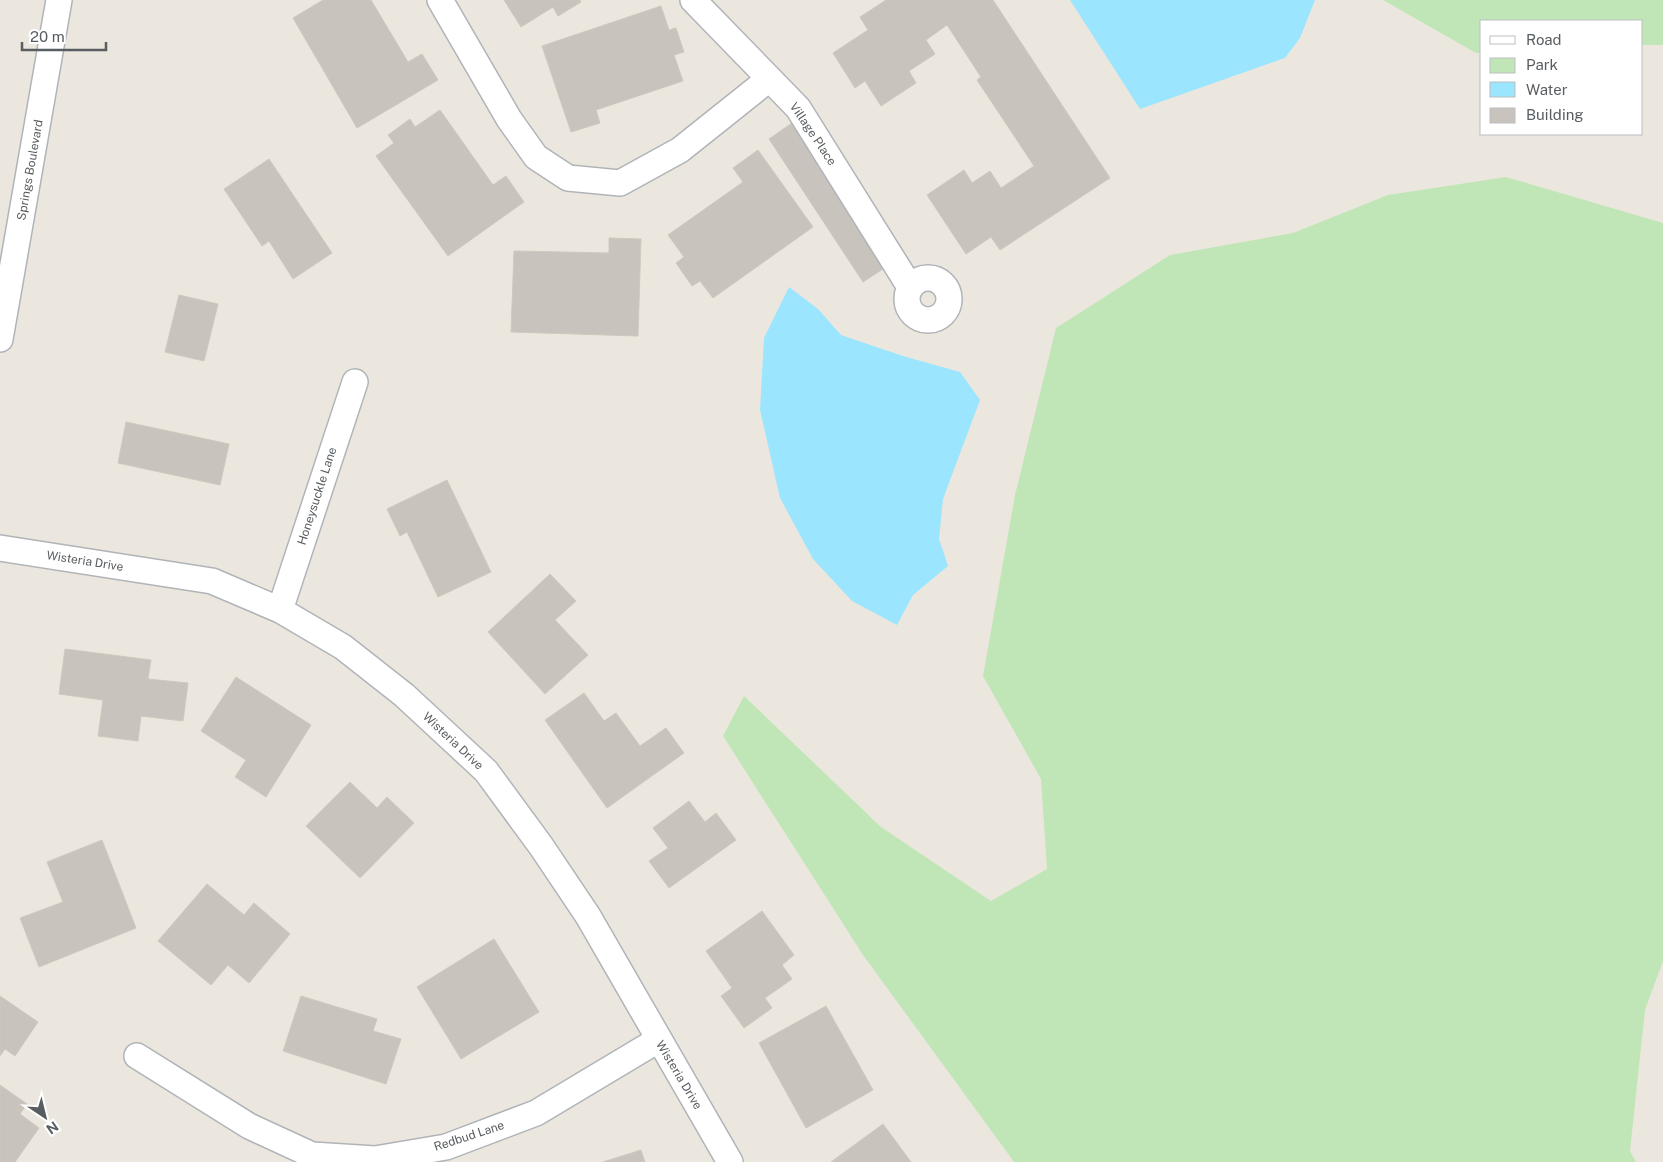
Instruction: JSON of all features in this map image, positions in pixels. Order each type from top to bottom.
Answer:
[{"type":"street","name":"Springs Boulevard","points":[[0,339],[59,0]]},
{"type":"street","points":[[440,0],[509,119],[536,157],[568,178],[620,183],[680,150],[769,79]]},
{"type":"street","name":"Village Place","points":[[693,0],[798,108],[910,287]]},
{"type":"street","name":"Honeysuckle Lane","points":[[280,610],[355,382]]},
{"type":"street","name":"Wisteria Drive","points":[[0,548],[212,581],[280,610],[343,647],[404,695],[486,772],[541,846],[588,916],[730,1162]]},
{"type":"street","name":"Redbud Lane","points":[[136,1056],[249,1126],[312,1158],[375,1159],[446,1147],[536,1113],[658,1040]]},
{"type":"green space","points":[[1383,0],[1663,0],[1663,45],[1643,45],[1643,20],[1480,20],[1480,53],[1476,53]]},
{"type":"green space","points":[[1506,177],[1663,223],[1663,961],[1645,1010],[1630,1151],[1636,1162],[1014,1162],[863,955],[723,736],[744,696],[881,827],[991,901],[1047,869],[1041,779],[983,676],[1015,495],[1056,328],[1170,255],[1293,233],[1388,195]]},
{"type":"water","points":[[1070,0],[1315,0],[1300,38],[1285,58],[1140,109]]},
{"type":"water","points":[[789,287],[818,309],[841,335],[903,356],[960,372],[980,400],[943,499],[939,539],[948,566],[913,595],[897,625],[852,601],[813,559],[780,498],[760,410],[764,338]]},
{"type":"building","points":[[323,0],[371,0],[408,62],[422,54],[438,80],[357,128],[293,18]]},
{"type":"building","points":[[504,0],[580,0],[581,2],[558,16],[553,7],[521,27]]},
{"type":"building","points":[[886,0],[993,0],[1110,178],[1000,250],[991,237],[966,254],[927,195],[964,170],[972,183],[990,171],[1001,188],[1034,166],[977,80],[981,77],[947,25],[926,40],[935,54],[909,71],[916,83],[881,106],[865,81],[855,88],[833,53],[868,30],[860,17]]},
{"type":"building","points":[[661,6],[669,30],[676,28],[684,52],[674,55],[683,81],[596,110],[600,123],[571,132],[542,46]]},
{"type":"building","points":[[440,110],[493,185],[506,176],[524,202],[448,256],[376,156],[394,143],[388,135],[410,119],[415,127]]},
{"type":"building","points":[[792,123],[886,267],[863,282],[769,139]]},
{"type":"building","points":[[758,150],[813,227],[713,298],[700,281],[692,286],[676,263],[684,257],[668,235],[743,182],[733,168]]},
{"type":"building","points":[[269,159],[332,253],[293,279],[269,241],[262,246],[224,189]]},
{"type":"building","points":[[609,238],[641,239],[638,336],[511,332],[514,251],[609,253]]},
{"type":"building","points":[[179,295],[218,304],[204,361],[165,352]]},
{"type":"building","points":[[126,422],[229,444],[220,485],[118,463]]},
{"type":"building","points":[[447,480],[491,572],[438,597],[407,532],[400,536],[387,509]]},
{"type":"building","points":[[550,574],[576,601],[555,620],[588,655],[545,694],[488,632]]},
{"type":"building","points":[[65,649],[151,660],[148,679],[188,683],[183,721],[141,716],[138,741],[98,736],[103,700],[59,694]]},
{"type":"building","points":[[236,677],[311,725],[266,797],[235,777],[246,760],[201,731]]},
{"type":"building","points":[[584,693],[604,721],[616,713],[640,746],[666,728],[684,753],[607,808],[545,720]]},
{"type":"building","points":[[350,782],[377,808],[387,797],[414,823],[360,878],[306,826]]},
{"type":"building","points":[[689,801],[705,822],[716,813],[736,840],[669,888],[649,861],[668,848],[653,828]]},
{"type":"building","points":[[102,840],[136,928],[39,967],[20,918],[63,902],[47,862]]},
{"type":"building","points":[[207,884],[244,915],[254,903],[290,934],[249,983],[228,965],[211,985],[158,941]]},
{"type":"building","points":[[762,911],[794,955],[782,965],[792,979],[765,998],[772,1008],[744,1028],[721,996],[732,988],[706,951]]},
{"type":"building","points":[[494,939],[539,1012],[461,1059],[417,987]]},
{"type":"building","points":[[0,996],[38,1022],[15,1056],[5,1049],[0,1056]]},
{"type":"building","points":[[301,996],[377,1019],[373,1031],[401,1039],[386,1084],[283,1051]]},
{"type":"building","points":[[826,1006],[873,1090],[806,1128],[759,1043]]},
{"type":"building","points":[[0,1085],[27,1104],[20,1114],[39,1128],[15,1162],[0,1162]]},
{"type":"building","points":[[883,1124],[911,1162],[831,1162]]},
{"type":"building","points":[[641,1150],[645,1162],[603,1162]]}]
